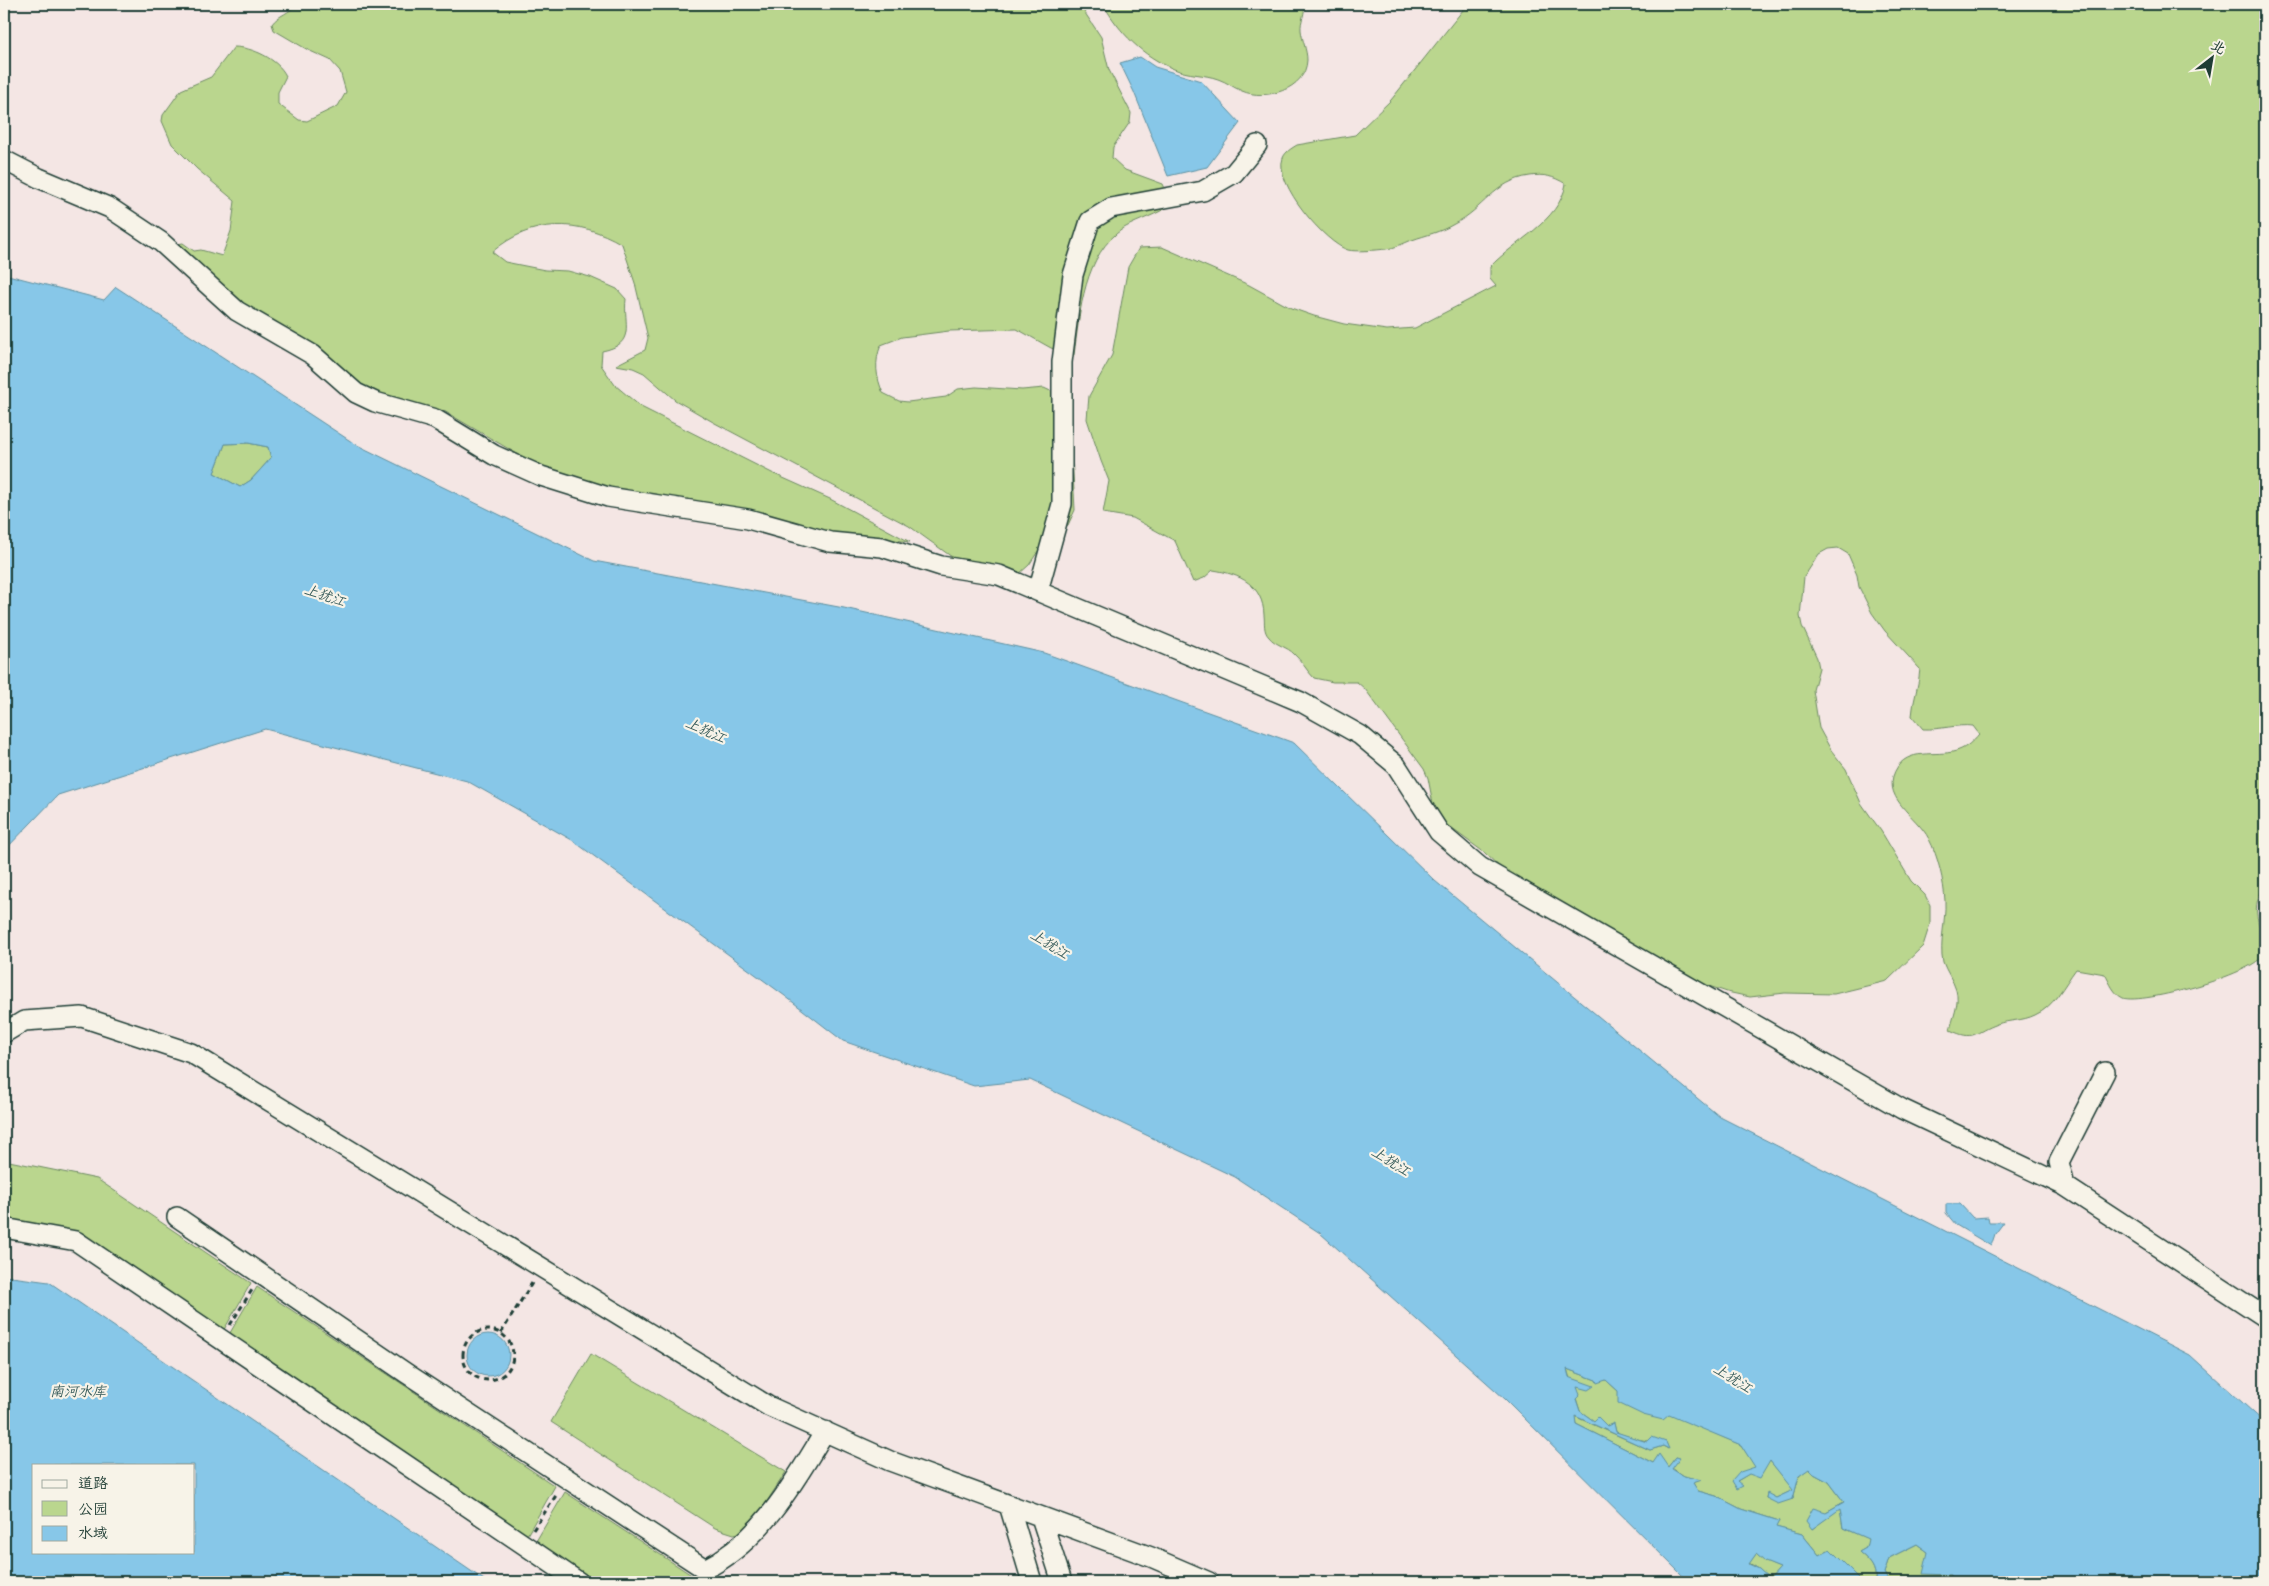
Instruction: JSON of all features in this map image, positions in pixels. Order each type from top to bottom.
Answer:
[{"type":"street","points":[[1038,591],[1062,504],[1062,362],[1073,275],[1090,221],[1110,208],[1203,191],[1234,173],[1258,144]]},
{"type":"street","points":[[4,160],[40,178],[110,208],[161,242],[237,311],[313,355],[356,393],[374,402],[435,419],[494,455],[541,476],[608,497],[748,519],[830,542],[882,547],[941,566],[999,575],[1301,702],[1360,736],[1396,765],[1439,832],[1480,867],[1902,1109],[2065,1186],[2265,1317]]},
{"type":"street","points":[[4,1033],[24,1021],[82,1018],[191,1054],[768,1406],[890,1460],[1151,1558],[1208,1582]]},
{"type":"street","points":[[2065,1186],[2059,1162],[2105,1072]]},
{"type":"street","points":[[177,1217],[705,1569],[728,1558],[786,1496],[825,1431]]},
{"type":"street","points":[[4,1228],[76,1241],[579,1582]]},
{"type":"street","points":[[1009,1505],[1032,1582]]},
{"type":"street","points":[[1041,1517],[1062,1582]]},
{"type":"path","points":[[500,1333],[542,1267]]},
{"type":"path","points":[[221,1339],[261,1274]]},
{"type":"path","points":[[484,1330],[500,1333],[511,1346],[512,1363],[508,1370],[503,1376],[487,1381],[472,1375],[463,1361],[464,1344],[476,1332],[484,1330]]},
{"type":"path","points":[[524,1546],[567,1478]]},
{"type":"green space","points":[[296,4],[1079,4],[1101,37],[1109,70],[1131,113],[1130,122],[1113,147],[1112,158],[1125,170],[1163,184],[1172,204],[1124,228],[1111,239],[1100,253],[1086,285],[1074,355],[1051,348],[1017,329],[949,331],[902,337],[881,345],[877,363],[877,375],[883,393],[899,401],[908,402],[946,397],[958,389],[976,387],[1022,390],[1044,388],[1059,395],[1071,436],[1075,510],[1068,525],[1046,539],[1029,565],[1019,574],[952,557],[909,526],[675,400],[644,373],[633,368],[616,365],[645,350],[648,338],[635,283],[622,244],[605,235],[589,230],[572,226],[539,228],[507,241],[492,252],[505,262],[545,270],[568,271],[590,277],[617,289],[626,299],[626,332],[620,343],[613,348],[602,351],[601,365],[615,385],[641,407],[772,473],[830,499],[910,542],[821,531],[606,488],[526,463],[519,455],[444,411],[382,395],[365,387],[233,298],[180,251],[177,244],[183,243],[194,251],[201,250],[222,256],[231,231],[235,201],[197,169],[172,144],[162,121],[163,115],[181,90],[211,77],[234,47],[249,49],[264,55],[277,64],[286,76],[278,92],[278,104],[299,120],[307,121],[338,106],[346,92],[340,71],[330,60],[308,50],[274,30],[272,24]]},
{"type":"green space","points":[[1103,4],[1304,4],[1301,27],[1307,56],[1305,70],[1300,79],[1292,86],[1262,95],[1242,91],[1213,77],[1179,71],[1162,64],[1142,50],[1124,34]]},
{"type":"green space","points":[[1463,4],[2265,4],[2265,888],[2259,896],[2257,905],[2263,947],[2262,956],[2254,963],[2219,979],[2173,993],[2134,999],[2123,998],[2117,994],[2105,974],[2076,969],[2048,1007],[2035,1015],[1997,1024],[1970,1035],[1958,1034],[1950,1030],[1957,1005],[1957,995],[1955,986],[1943,962],[1942,955],[1945,908],[1938,861],[1929,839],[1901,805],[1892,787],[1893,777],[1898,766],[1904,760],[1918,755],[1959,750],[1970,744],[1979,734],[1973,726],[1923,729],[1912,716],[1920,669],[1885,631],[1872,613],[1859,587],[1857,575],[1848,554],[1838,548],[1828,549],[1819,554],[1804,577],[1800,616],[1802,626],[1817,658],[1819,668],[1813,690],[1819,728],[1831,750],[1846,769],[1861,803],[1881,831],[1911,881],[1925,895],[1930,905],[1930,924],[1923,946],[1887,981],[1834,994],[1785,993],[1750,997],[1706,985],[1506,873],[1485,853],[1440,820],[1434,809],[1428,778],[1424,769],[1365,689],[1357,682],[1333,682],[1314,678],[1291,652],[1267,635],[1263,605],[1255,589],[1241,578],[1213,570],[1204,578],[1193,582],[1175,541],[1133,518],[1103,513],[1109,481],[1087,419],[1089,396],[1112,355],[1128,267],[1139,248],[1162,247],[1249,285],[1291,308],[1314,316],[1344,324],[1387,330],[1415,328],[1496,286],[1490,279],[1490,267],[1534,230],[1555,209],[1562,197],[1566,184],[1548,176],[1530,176],[1518,179],[1498,189],[1464,218],[1449,227],[1396,247],[1352,251],[1338,245],[1315,225],[1293,197],[1286,182],[1282,169],[1283,158],[1287,152],[1297,145],[1355,135],[1391,100],[1463,10]]},
{"type":"green space","points":[[248,443],[268,447],[271,458],[251,480],[240,487],[214,473],[225,444]]},
{"type":"green space","points":[[4,1160],[97,1179],[251,1283],[222,1333],[68,1231],[4,1219]]},
{"type":"green space","points":[[257,1287],[555,1486],[526,1537],[227,1338]]},
{"type":"green space","points":[[591,1354],[786,1472],[747,1532],[734,1534],[715,1528],[551,1422]]},
{"type":"green space","points":[[1567,1369],[1596,1380],[1606,1380],[1618,1391],[1741,1445],[1756,1467],[1737,1481],[1770,1461],[1794,1490],[1776,1498],[1767,1494],[1766,1498],[1793,1499],[1799,1476],[1809,1468],[1814,1474],[1829,1482],[1844,1502],[1826,1512],[1812,1529],[1840,1508],[1843,1528],[1869,1539],[1866,1548],[1859,1552],[1872,1565],[1875,1573],[1875,1582],[1863,1582],[1830,1549],[1819,1555],[1802,1534],[1775,1527],[1779,1521],[1741,1509],[1716,1496],[1698,1491],[1693,1483],[1700,1480],[1683,1476],[1672,1468],[1679,1458],[1676,1457],[1668,1467],[1653,1463],[1576,1424],[1574,1416],[1650,1450],[1663,1446],[1668,1449],[1666,1442],[1646,1441],[1616,1432],[1614,1424],[1607,1426],[1598,1418],[1594,1421],[1580,1411]]},
{"type":"green space","points":[[565,1492],[702,1582],[596,1582],[535,1543]]},
{"type":"green space","points":[[1917,1544],[1928,1552],[1955,1582],[1889,1582],[1884,1573],[1889,1558]]},
{"type":"green space","points":[[1756,1554],[1766,1562],[1780,1568],[1770,1580],[1759,1569],[1749,1563]]},
{"type":"water","points":[[1140,57],[1155,67],[1201,81],[1240,123],[1207,167],[1168,176],[1134,92],[1120,63]]},
{"type":"water","name":"上犹江","points":[[4,274],[104,300],[116,287],[355,444],[594,561],[844,608],[1044,653],[1294,743],[1435,881],[1720,1117],[2190,1355],[2265,1423],[2265,1582],[1955,1582],[1950,1575],[1923,1574],[1928,1552],[1917,1544],[1889,1558],[1884,1573],[1889,1582],[1875,1582],[1875,1573],[1872,1565],[1859,1552],[1866,1548],[1868,1539],[1843,1528],[1840,1509],[1812,1529],[1806,1521],[1813,1508],[1826,1512],[1844,1502],[1829,1482],[1809,1469],[1799,1476],[1793,1499],[1778,1504],[1766,1498],[1767,1493],[1776,1498],[1793,1490],[1770,1461],[1760,1478],[1749,1474],[1737,1481],[1743,1486],[1737,1489],[1732,1481],[1740,1472],[1755,1467],[1741,1445],[1669,1415],[1663,1420],[1643,1415],[1618,1403],[1618,1391],[1606,1380],[1597,1383],[1596,1380],[1567,1369],[1569,1377],[1594,1386],[1588,1390],[1577,1387],[1580,1395],[1576,1399],[1580,1411],[1594,1421],[1598,1417],[1607,1426],[1614,1423],[1616,1432],[1647,1442],[1652,1437],[1666,1442],[1669,1449],[1663,1446],[1650,1450],[1575,1416],[1576,1424],[1653,1463],[1659,1454],[1668,1467],[1676,1457],[1680,1458],[1672,1469],[1683,1476],[1702,1480],[1693,1483],[1698,1491],[1716,1496],[1741,1509],[1779,1521],[1776,1527],[1802,1534],[1819,1555],[1830,1549],[1863,1582],[1689,1582],[1505,1399],[1320,1233],[1235,1177],[1030,1080],[974,1086],[843,1041],[785,996],[572,840],[467,781],[265,729],[58,795],[4,851]],"holes":[[[248,443],[268,447],[271,458],[251,480],[240,487],[214,473],[225,444]],[[1756,1554],[1765,1562],[1780,1568],[1770,1579],[1759,1569],[1749,1564]]]},
{"type":"water","points":[[1946,1204],[1960,1204],[1973,1218],[1988,1217],[1989,1222],[2004,1222],[1995,1234],[1991,1246],[1956,1225],[1946,1213]]},
{"type":"water","name":"南河水库","points":[[4,1276],[49,1282],[487,1582],[4,1582]]},
{"type":"water","points":[[488,1334],[503,1340],[509,1355],[503,1370],[488,1376],[473,1370],[467,1355],[473,1340]]}]
